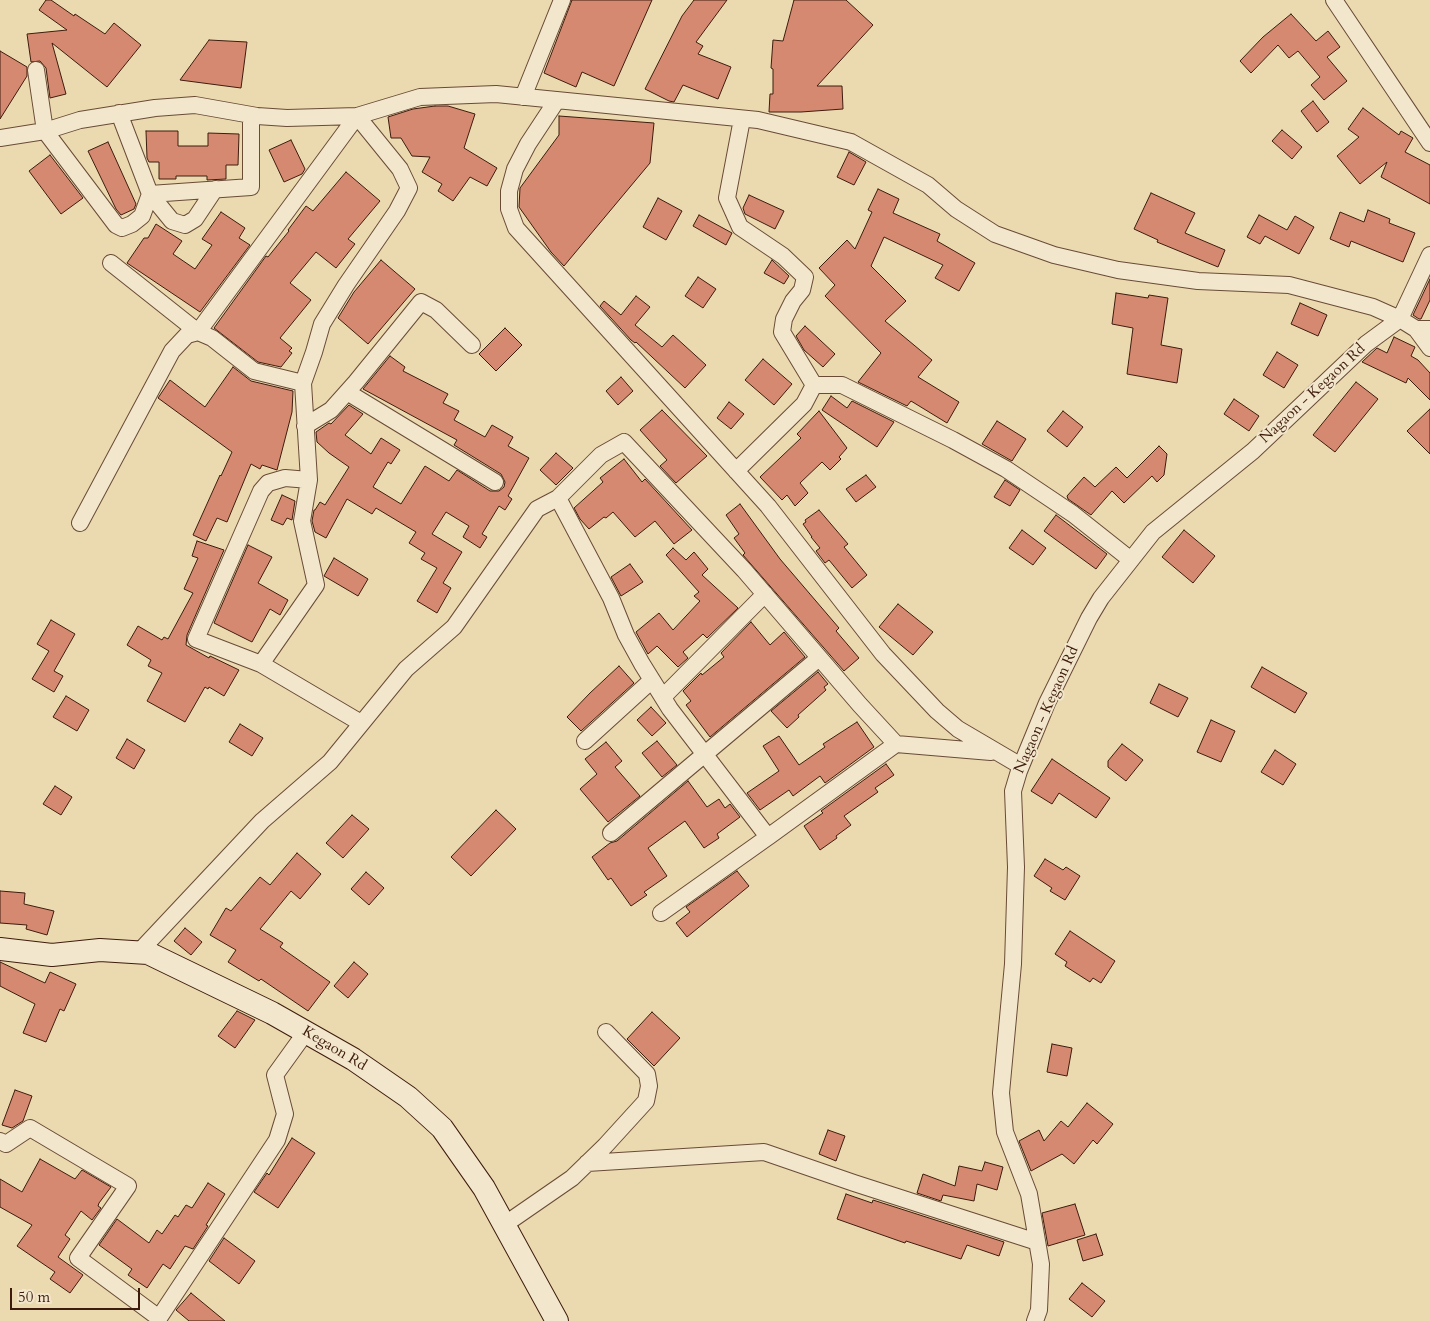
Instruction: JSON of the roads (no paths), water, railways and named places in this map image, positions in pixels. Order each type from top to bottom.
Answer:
[{"type":"street","points":[[523,97],[562,0]]},
{"type":"street","points":[[1334,0],[1430,143]]},
{"type":"street","points":[[36,70],[45,131],[116,225],[122,228],[132,224],[142,216],[150,194]]},
{"type":"street","points":[[3,133],[45,131],[80,120],[155,108],[196,105],[251,115],[287,118],[357,116],[420,97],[496,94],[758,120],[851,142],[928,185],[956,209],[995,234],[1054,255],[1118,270],[1189,280],[1289,286],[1373,307],[1400,318],[1423,329],[1430,348]]},
{"type":"street","points":[[557,100],[528,144],[515,169],[509,191],[509,209],[516,228],[768,506],[883,654],[937,711],[958,729],[1021,766]]},
{"type":"street","points":[[119,113],[150,194],[172,221],[185,225],[195,218],[215,190]]},
{"type":"street","points":[[150,194],[251,187],[251,115]]},
{"type":"street","points":[[80,523],[172,352],[187,335],[198,332],[357,116]]},
{"type":"street","points":[[261,664],[316,585],[302,521],[309,480],[303,383],[322,324],[346,285],[397,211],[409,188],[400,169],[357,116]]},
{"type":"street","points":[[742,119],[727,198],[740,227],[783,256],[804,277],[802,290],[793,301],[784,319],[782,332],[814,385]]},
{"type":"street","points":[[1400,318],[1430,255]]},
{"type":"street","points":[[111,263],[198,332],[212,338],[254,371],[303,383]]},
{"type":"street","points":[[305,426],[331,410],[421,302],[436,310],[472,345]]},
{"type":"street","name":"Nagaon - Kegaon Rd","points":[[1035,1321],[1039,1310],[1040,1264],[1037,1242],[1029,1194],[1005,1132],[1001,1093],[1013,964],[1016,867],[1013,791],[1021,766],[1047,703],[1089,618],[1101,598],[1153,532],[1253,451],[1366,344],[1400,318]]},
{"type":"street","points":[[736,471],[804,404],[814,385]]},
{"type":"street","points":[[814,385],[842,385],[953,440],[1006,469],[1073,514],[1131,560]]},
{"type":"street","points":[[347,392],[495,482]]},
{"type":"street","points":[[139,952],[262,821],[330,762],[406,669],[454,627],[537,509],[558,498],[601,454],[624,442],[744,570],[896,744]]},
{"type":"street","points":[[309,480],[284,478],[268,483],[261,491],[196,639],[261,664],[361,723]]},
{"type":"street","points":[[558,498],[611,598],[626,635],[652,680],[768,837]]},
{"type":"street","points":[[663,697],[765,594]]},
{"type":"street","points":[[611,833],[819,658]]},
{"type":"street","points":[[585,741],[652,680]]},
{"type":"street","points":[[661,913],[896,744],[996,752]]},
{"type":"street","name":"Kegaon Rd","points":[[0,949],[52,955],[100,950],[148,953],[272,1013],[353,1059],[408,1097],[442,1128],[484,1188],[556,1321]]},
{"type":"street","points":[[2,1147],[30,1128],[128,1186],[78,1258],[159,1318],[277,1140],[285,1114],[275,1075],[306,1032]]},
{"type":"street","points":[[504,1225],[572,1178],[605,1146],[646,1101],[649,1086],[647,1074],[606,1032]]},
{"type":"street","points":[[587,1164],[764,1152],[1037,1242]]}]
